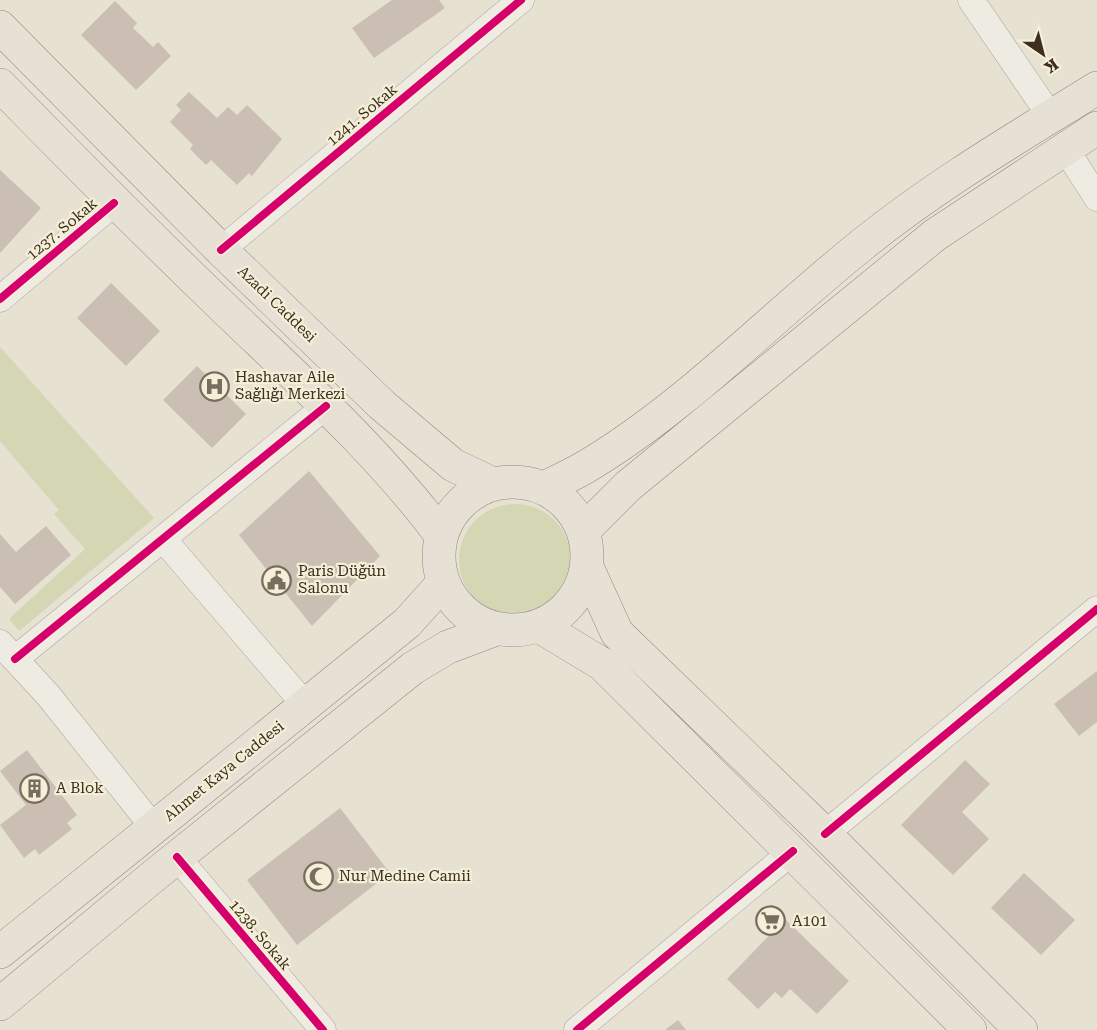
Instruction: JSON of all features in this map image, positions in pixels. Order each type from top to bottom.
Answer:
[{"type":"main road","name":"Azadi Caddesi","points":[[0,27],[221,250],[382,405],[453,465],[494,484]]},
{"type":"main road","points":[[0,85],[114,203],[326,406],[405,488],[441,535]]},
{"type":"main road","points":[[544,488],[592,464],[657,418],[864,243],[967,169],[1097,88]]},
{"type":"main road","points":[[583,531],[628,486],[935,235],[1097,128]]},
{"type":"main road","points":[[519,482],[544,488],[561,498],[574,513],[583,531],[588,549],[587,567],[581,586],[571,603],[557,617],[539,626],[518,631],[496,629],[473,620],[455,604],[442,583],[438,559],[441,535],[452,512],[470,495],[494,484],[519,482]]},
{"type":"main road","points":[[587,567],[617,633],[825,834],[1021,1030]]},
{"type":"main road","name":"Ahmet Kaya Caddesi","points":[[0,952],[407,623],[442,583]]},
{"type":"main road","points":[[539,626],[602,664],[793,851],[970,1030]]},
{"type":"main road","points":[[0,1004],[177,857],[413,668],[448,647],[496,629]]},
{"type":"street","points":[[971,0],[1051,117]]},
{"type":"street","name":"1241. Sokak","points":[[221,250],[508,4]]},
{"type":"street","points":[[1065,148],[1097,198]]},
{"type":"street","name":"1237. Sokak","points":[[0,299],[114,203]]},
{"type":"street","points":[[154,828],[48,694],[7,651],[163,539],[326,406]]},
{"type":"street","points":[[163,539],[295,693],[308,704]]},
{"type":"street","points":[[825,834],[1097,609]]},
{"type":"street","points":[[577,1030],[793,851]]},
{"type":"street","name":"1238. Sokak","points":[[177,857],[323,1030]]},
{"type":"green space","points":[[0,347],[154,518],[19,631],[9,619],[85,549],[54,514],[59,510],[0,441]]},
{"type":"green space","points":[[515,504],[536,508],[554,521],[567,539],[571,560],[567,581],[554,599],[536,612],[515,616],[494,612],[476,599],[463,581],[459,560],[463,539],[476,521],[494,508]]},
{"type":"building","points":[[392,0],[439,0],[445,8],[374,58],[352,28]]},
{"type":"building","points":[[115,1],[137,23],[133,28],[153,47],[158,42],[171,56],[136,90],[81,35]]},
{"type":"building","points":[[189,92],[217,118],[228,107],[237,115],[247,105],[282,139],[252,176],[249,173],[237,185],[211,160],[206,165],[190,149],[193,145],[170,122],[181,110],[176,105]]},
{"type":"building","points":[[0,170],[41,208],[0,253]]},
{"type":"building","points":[[111,283],[160,331],[126,366],[77,318]]},
{"type":"building","points":[[197,366],[246,414],[212,448],[163,400]]},
{"type":"building","points":[[309,471],[380,556],[312,626],[239,535]]},
{"type":"building","points":[[46,526],[71,555],[15,604],[0,587],[0,534],[16,552]]},
{"type":"building","points":[[1097,671],[1097,722],[1079,736],[1054,704]]},
{"type":"building","name":"A Blok","points":[[27,750],[77,815],[67,823],[72,829],[39,855],[35,849],[24,858],[0,825],[26,805],[0,771]]},
{"type":"building","points":[[965,760],[990,784],[962,812],[989,839],[953,875],[901,825]]},
{"type":"building","name":"Nur Medine Camii","points":[[340,808],[390,873],[297,945],[247,880]]},
{"type":"building","points":[[1024,873],[1075,920],[1041,955],[991,908]]},
{"type":"building","points":[[785,919],[849,981],[817,1014],[790,989],[782,998],[775,992],[758,1009],[727,979]]},
{"type":"building","points":[[678,1020],[686,1030],[665,1030]]},
{"type":"cycle path","points":[[221,250],[521,0]]},
{"type":"cycle path","points":[[0,299],[114,203]]},
{"type":"cycle path","points":[[15,659],[326,406]]},
{"type":"cycle path","points":[[825,834],[1097,609]]},
{"type":"cycle path","points":[[577,1030],[793,851]]},
{"type":"cycle path","points":[[177,857],[323,1030]]},
{"type":"place","name":"Hashavar Aile Sağlığı Merkezi","points":[[214,386]]},
{"type":"place","name":"Paris Düğün Salonu","points":[[277,580]]},
{"type":"place","name":"A Blok","points":[[35,788]]},
{"type":"place","name":"Nur Medine Camii","points":[[318,876]]},
{"type":"place","name":"A101","points":[[771,921]]}]
